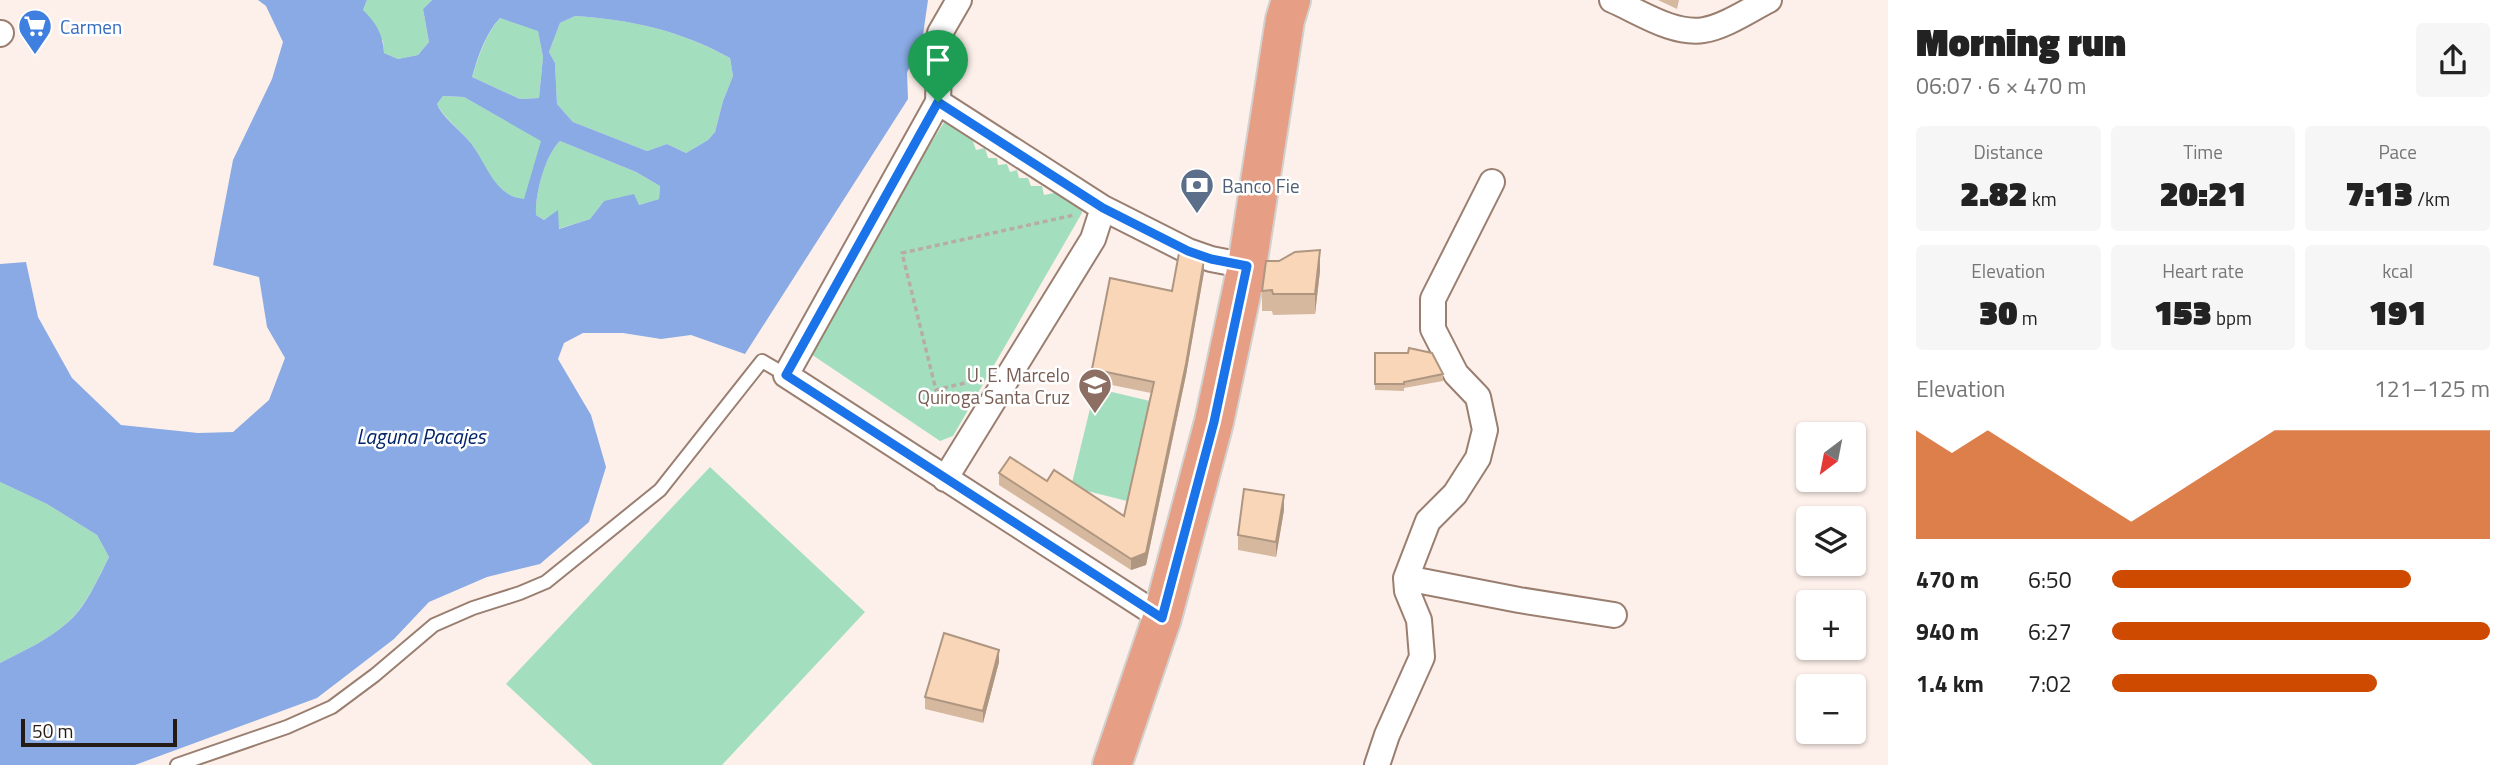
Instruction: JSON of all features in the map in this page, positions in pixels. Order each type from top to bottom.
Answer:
[{"type":"main road","points":[[1112,765],[1162,618],[1214,422],[1247,266],[1280,47],[1290,0]]},
{"type":"street","points":[[959,0],[940,33],[938,102],[786,375],[1162,618]]},
{"type":"street","points":[[1612,0],[1671,26],[1688,30],[1706,29],[1769,0]]},
{"type":"street","points":[[938,102],[1093,211],[1188,251],[1247,266]]},
{"type":"street","points":[[1377,765],[1387,735],[1422,657],[1419,620],[1407,592],[1406,578],[1428,521],[1455,494],[1478,458],[1485,430],[1478,397],[1456,374],[1433,329],[1433,299],[1492,182]]},
{"type":"street","points":[[945,479],[1093,239],[1093,211]]},
{"type":"street","points":[[1406,578],[1614,615]]},
{"type":"lane","points":[[177,765],[287,727],[332,707],[434,625],[546,582],[660,490],[762,361],[786,375]]},
{"type":"path","points":[[987,377],[936,390],[902,253],[1093,211]]},
{"type":"green space","points":[[367,0],[432,0],[423,9],[429,42],[418,55],[398,59],[384,53],[383,41],[363,10]]},
{"type":"green space","points":[[575,16],[616,20],[655,28],[692,40],[730,58],[733,76],[715,132],[708,140],[686,153],[667,144],[647,151],[573,122],[557,104],[555,63],[549,52],[560,23]]},
{"type":"green space","points":[[500,18],[538,30],[543,57],[539,98],[520,99],[472,77],[486,39]]},
{"type":"green space","points":[[443,96],[464,97],[542,141],[525,200],[514,197],[497,184],[469,141],[440,109],[437,104]]},
{"type":"green space","points":[[948,116],[968,127],[976,150],[985,148],[988,158],[997,158],[998,165],[1007,164],[1010,172],[1017,170],[1019,178],[1028,178],[1031,186],[1042,186],[1044,195],[1064,191],[1080,202],[1082,213],[953,436],[940,441],[802,348]]},
{"type":"green space","points":[[560,141],[636,172],[660,186],[659,199],[639,205],[604,201],[590,219],[558,229],[558,211],[544,220],[536,215],[536,206],[546,165]]},
{"type":"green space","points":[[1095,388],[1150,401],[1127,501],[1071,487]]},
{"type":"green space","points":[[710,467],[865,612],[722,765],[593,765],[506,684]]},
{"type":"green space","points":[[0,482],[47,504],[97,535],[109,557],[91,592],[73,617],[44,640],[0,663]]},
{"type":"water","name":"Laguna Pacajes","points":[[258,0],[367,0],[363,10],[378,29],[384,53],[398,59],[418,55],[429,42],[423,9],[432,0],[928,0],[921,49],[907,72],[908,99],[745,354],[691,335],[661,339],[623,333],[583,333],[564,343],[558,359],[591,415],[606,467],[589,522],[540,564],[487,577],[429,602],[394,639],[317,698],[135,765],[0,765],[0,663],[44,640],[73,617],[91,593],[109,557],[97,535],[47,504],[0,482],[0,264],[26,262],[38,317],[72,378],[121,425],[198,433],[233,432],[269,400],[285,358],[267,327],[259,277],[213,265],[233,160],[272,79],[283,42],[266,6]],"holes":[[[575,16],[636,24],[674,33],[730,58],[733,76],[715,132],[708,140],[686,153],[667,144],[647,151],[573,122],[557,104],[555,63],[549,52],[560,23]],[[500,18],[538,31],[543,57],[539,98],[520,99],[472,77],[490,31]],[[443,96],[464,97],[541,141],[524,199],[513,197],[498,185],[469,141],[437,104]],[[560,141],[636,172],[660,186],[659,199],[639,205],[634,194],[604,201],[590,219],[559,229],[558,210],[544,220],[536,215],[542,175]]]},
{"type":"building","points":[[1320,250],[1315,294],[1273,294],[1272,290],[1262,291],[1266,261],[1279,261],[1295,252]]},
{"type":"building","points":[[1179,253],[1204,260],[1186,364],[1146,553],[1131,559],[999,473],[1010,457],[1047,481],[1054,470],[1124,516],[1154,382],[1092,369],[1110,278],[1172,291]]},
{"type":"building","points":[[1409,348],[1432,353],[1443,374],[1404,384],[1375,384],[1375,353],[1408,353]]},
{"type":"building","points":[[1244,489],[1284,495],[1276,542],[1238,535]]},
{"type":"building","points":[[944,633],[999,650],[983,711],[925,697]]},
{"type":"place","name":"Carmen","points":[[35,56]]},
{"type":"place","name":"Banco Fie","points":[[1197,215]]},
{"type":"place","name":"U. E. Marcelo Quiroga Santa Cruz","points":[[1095,415]]},
{"type":"route","points":[[938,102],[1103,208],[1188,251],[1247,266],[1214,422],[1162,618],[786,375],[938,102]]}]
